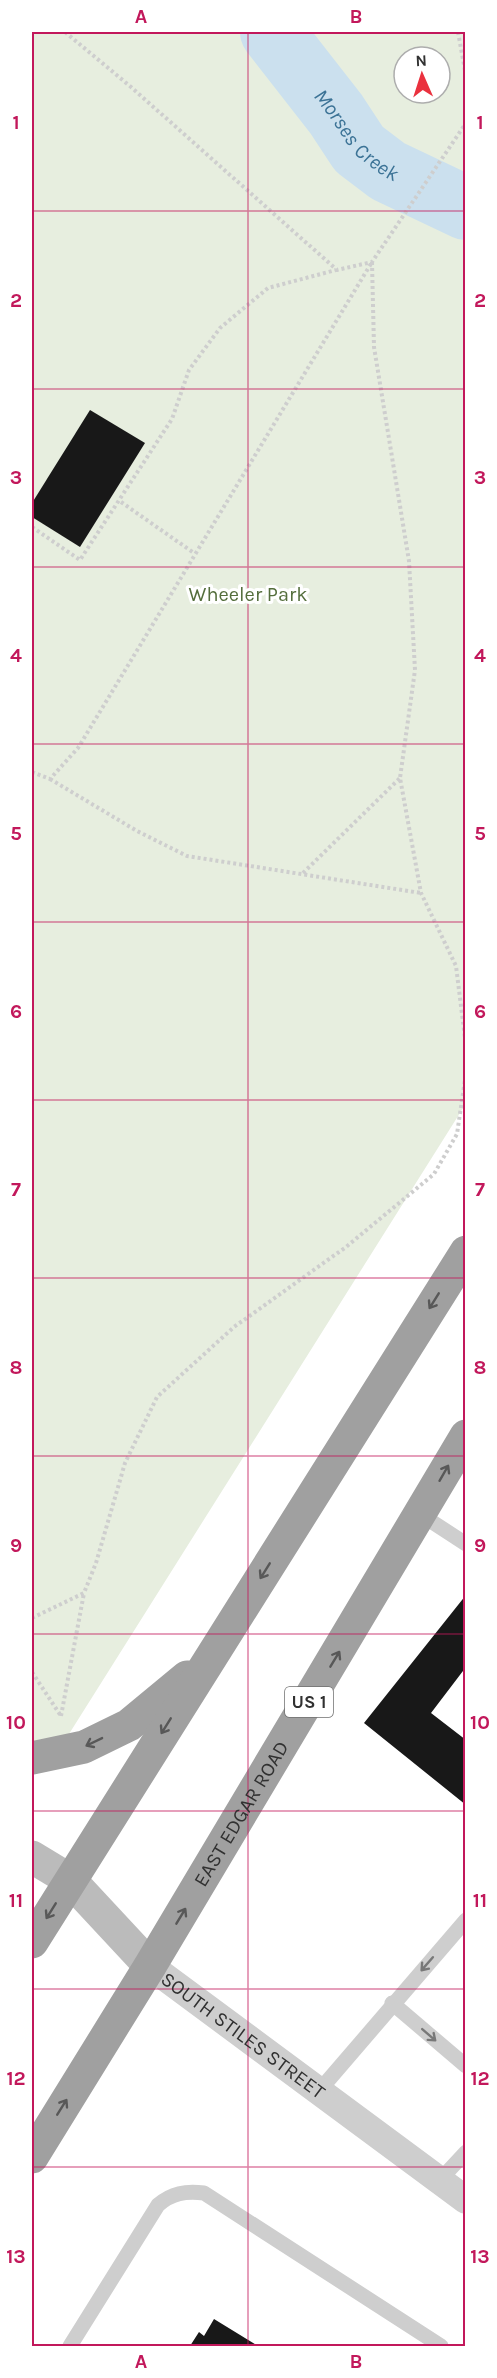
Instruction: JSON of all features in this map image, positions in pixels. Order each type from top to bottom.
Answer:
[{"type":"highway","points":[[32,1942],[465,1252]]},
{"type":"highway","name":"EAST EDGAR ROAD","points":[[32,2157],[150,1966],[465,1436]]},
{"type":"highway","points":[[32,1758],[84,1747],[129,1725],[209,1659]]},
{"type":"main road","name":"SOUTH STILES STREET","points":[[32,1857],[70,1880],[150,1966]]},
{"type":"street","name":"SOUTH STILES STREET","points":[[150,1966],[465,2200]]},
{"type":"lane","points":[[420,1514],[465,1544]]},
{"type":"lane","points":[[319,2091],[465,1920]]},
{"type":"lane","points":[[392,2003],[465,2066]]},
{"type":"lane","points":[[439,2181],[465,2152]]},
{"type":"lane","points":[[70,2346],[158,2205],[167,2198],[190,2191],[204,2193],[441,2346]]},
{"type":"path","points":[[65,32],[131,87],[337,270]]},
{"type":"path","points":[[458,32],[465,76]]},
{"type":"path","points":[[50,779],[78,748],[372,262],[407,213],[465,123]]},
{"type":"path","points":[[32,527],[80,560],[121,502],[172,419],[189,370],[220,328],[268,288],[372,262]]},
{"type":"path","points":[[372,262],[374,347],[409,561],[416,670],[400,778],[421,893],[456,966],[465,1046]]},
{"type":"path","points":[[121,502],[194,553]]},
{"type":"path","points":[[32,772],[50,779],[137,831],[188,856],[421,893]]},
{"type":"path","points":[[302,874],[400,778]]},
{"type":"path","points":[[32,1672],[61,1716],[84,1593],[96,1563],[125,1463],[156,1397],[234,1327],[346,1247],[434,1174],[457,1134],[465,1073]]},
{"type":"path","points":[[32,1618],[84,1593]]},
{"type":"green space","name":"Wheeler Park","points":[[32,32],[465,32],[465,1105],[52,1761],[32,1749]]},
{"type":"building","points":[[90,410],[145,443],[80,547],[32,517],[32,503]]},
{"type":"building","points":[[466,1595],[466,1667],[431,1713],[466,1740],[466,1805],[364,1723]]},
{"type":"building","points":[[214,2319],[258,2346],[190,2346],[199,2332],[204,2336]]},
{"type":"waterway","name":"Morses Creek","points":[[272,32],[336,114],[359,149],[388,171],[466,208]]}]
